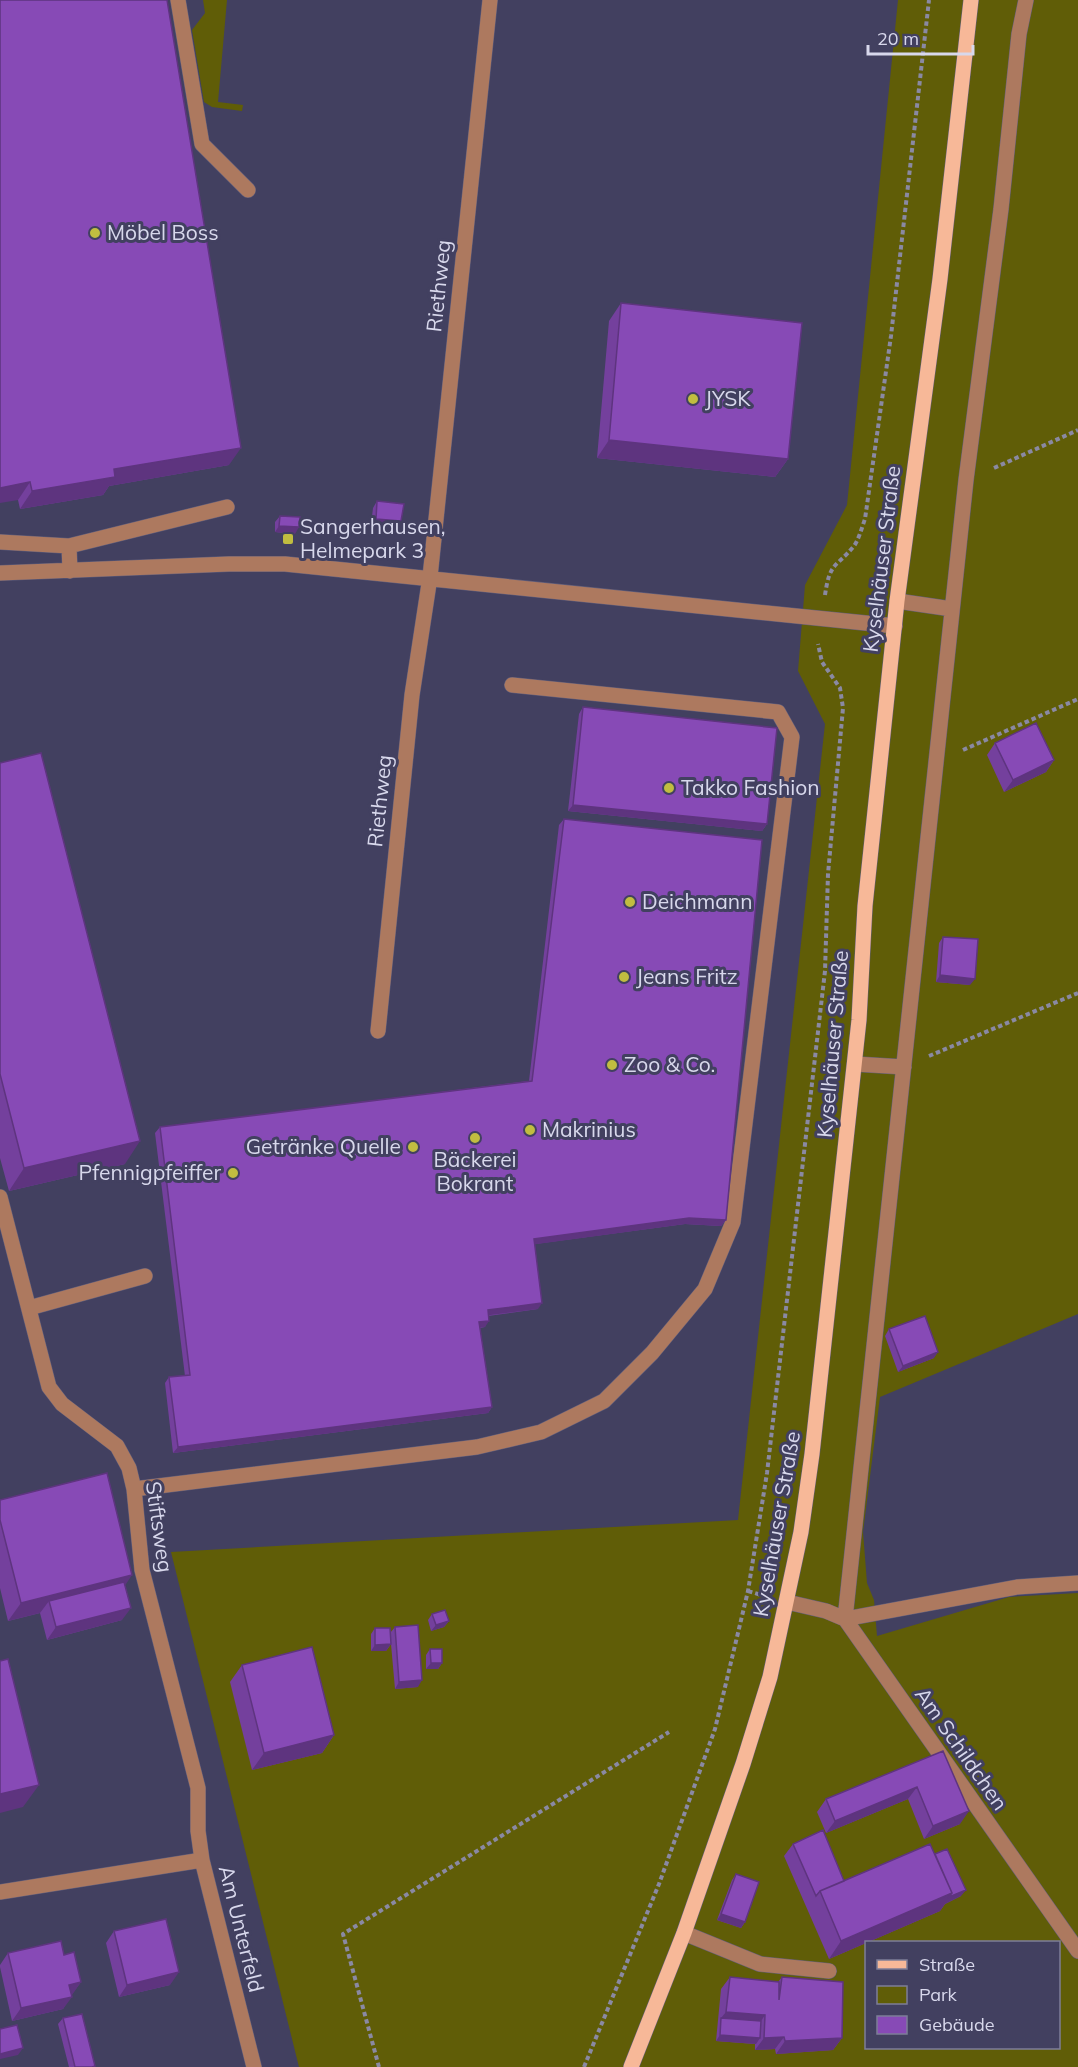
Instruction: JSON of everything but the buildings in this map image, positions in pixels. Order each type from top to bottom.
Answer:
[{"type":"main road","name":"Kyselhäuser Straße","points":[[631,2067],[684,1932],[770,1677],[787,1602],[812,1454],[855,1064],[865,906],[897,601],[940,279],[971,0]]},
{"type":"street","points":[[178,0],[202,144],[248,190]]},
{"type":"street","name":"Riethweg","points":[[378,1030],[412,695],[430,577],[490,0]]},
{"type":"street","points":[[844,1619],[966,480],[1001,209],[1019,34],[1026,0]]},
{"type":"street","points":[[0,542],[69,546],[227,507]]},
{"type":"street","points":[[69,546],[70,571]]},
{"type":"street","points":[[0,573],[285,564],[895,626]]},
{"type":"street","points":[[897,601],[952,609]]},
{"type":"street","points":[[134,1489],[477,1447],[541,1432],[604,1401],[652,1353],[705,1289],[734,1222],[792,737],[778,711],[512,685]]},
{"type":"street","points":[[855,1064],[904,1067]]},
{"type":"street","name":"Stiftsweg","points":[[0,1197],[4,1228],[29,1308],[49,1387],[62,1404],[117,1446],[129,1468],[134,1489],[142,1570],[198,1788],[198,1831],[202,1860]]},
{"type":"street","points":[[29,1308],[145,1276]]},
{"type":"street","points":[[787,1602],[826,1611],[844,1619],[1017,1587],[1078,1583]]},
{"type":"street","name":"Am Schildchen","points":[[844,1619],[1078,1951]]},
{"type":"street","name":"Am Unterfeld","points":[[0,1892],[202,1860],[254,2067]]},
{"type":"street","points":[[684,1932],[760,1964],[829,1971]]},
{"type":"path","points":[[584,2067],[658,1884],[716,1730],[750,1579],[767,1473],[825,971],[828,874],[843,708],[840,688],[822,662],[818,647],[828,578],[836,562],[855,545],[865,519],[891,336],[929,0]]},
{"type":"path","points":[[966,480],[1078,430]]},
{"type":"path","points":[[936,762],[1078,699]]},
{"type":"path","points":[[904,1067],[1078,993]]},
{"type":"path","points":[[379,2067],[343,1934],[669,1732]]},
{"type":"green space","points":[[203,0],[227,0],[218,102],[243,105],[242,111],[212,107],[204,102],[192,30],[205,13]]},
{"type":"green space","points":[[898,0],[1078,0],[1078,1314],[880,1397],[863,1532],[867,1583],[874,1600],[877,1636],[1009,1597],[1078,1593],[1078,2067],[299,2067],[171,1552],[738,1520],[825,724],[798,671],[805,585],[847,505]]},
{"type":"place","name":"Möbel Boss","points":[[95,233]]},
{"type":"place","name":"JYSK","points":[[693,399]]},
{"type":"place","name":"Sangerhausen, Helmepark 3","points":[[288,539]]},
{"type":"place","name":"Takko Fashion","points":[[669,788]]},
{"type":"place","name":"Deichmann","points":[[630,902]]},
{"type":"place","name":"Jeans Fritz","points":[[624,977]]},
{"type":"place","name":"Zoo & Co.","points":[[612,1065]]},
{"type":"place","name":"Makrinius","points":[[530,1130]]},
{"type":"place","name":"Bäckerei Bokrant","points":[[475,1138]]},
{"type":"place","name":"Getränke Quelle","points":[[413,1147]]},
{"type":"place","name":"Pfennigpfeiffer","points":[[233,1173]]}]
